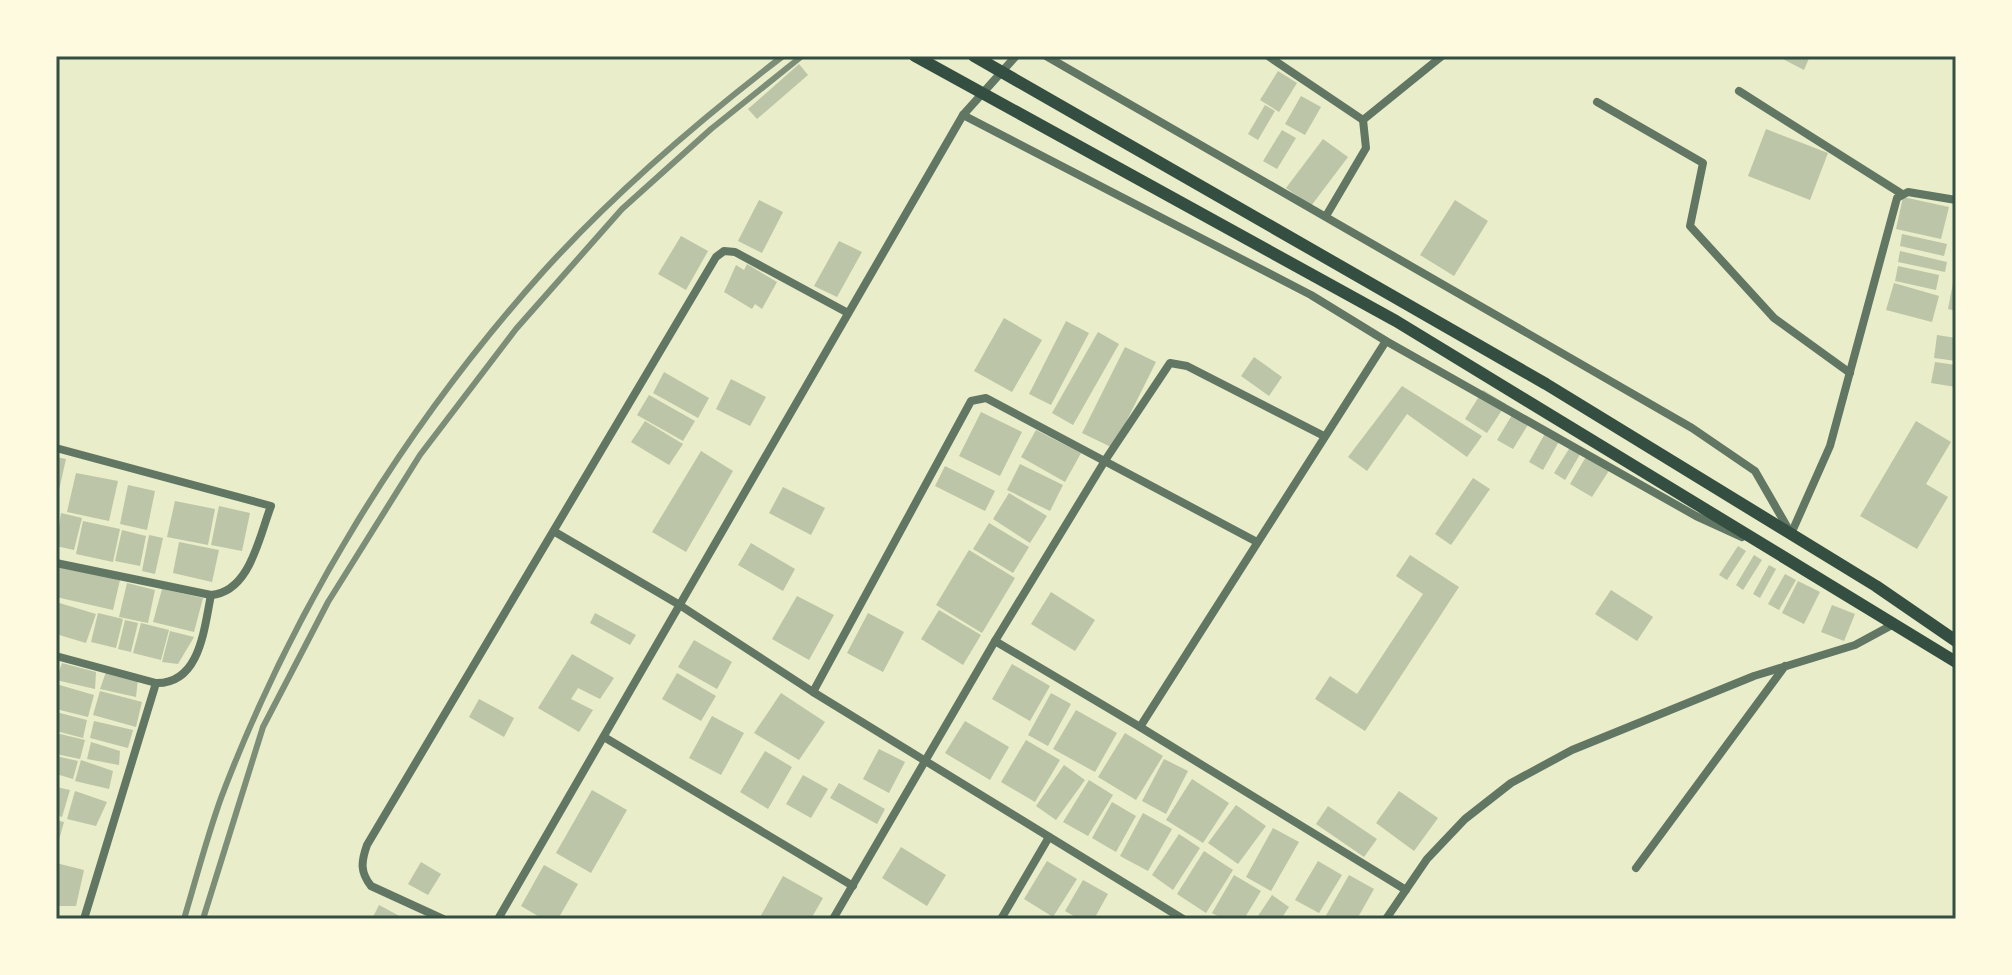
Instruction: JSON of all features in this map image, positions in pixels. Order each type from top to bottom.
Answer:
[{"type":"highway","points":[[915,56],[1396,321],[1956,662]]},
{"type":"highway","points":[[978,58],[1534,376],[1791,534],[1956,641]]},
{"type":"street","points":[[498,919],[963,115],[1016,56]]},
{"type":"street","points":[[1046,56],[1692,428],[1755,471],[1791,534]]},
{"type":"street","points":[[1268,56],[1363,120],[1366,148],[1326,216]]},
{"type":"street","points":[[1363,120],[1442,56]]},
{"type":"street","points":[[1739,91],[1902,194],[1956,200]]},
{"type":"street","points":[[1597,102],[1703,163],[1690,226],[1774,318],[1850,373]]},
{"type":"street","points":[[963,115],[1311,295],[1386,341],[1696,516],[1774,552]]},
{"type":"street","points":[[1791,534],[1830,446],[1897,198],[1902,194]]},
{"type":"street","points":[[443,919],[371,886],[364,877],[361,862],[367,845],[716,257],[724,251],[735,252],[848,313]]},
{"type":"street","points":[[1140,727],[1386,341]]},
{"type":"street","points":[[833,919],[995,641],[1106,459],[1170,363],[1187,366],[1324,436]]},
{"type":"street","points":[[813,692],[971,401],[986,398],[1106,459],[1257,542]]},
{"type":"street","points":[[56,448],[271,506],[246,571],[235,588],[225,594],[211,595],[56,563]]},
{"type":"street","points":[[555,532],[678,604],[813,692],[1183,919]]},
{"type":"street","points":[[56,656],[156,683],[172,684],[187,671],[200,646],[211,595]]},
{"type":"street","points":[[1386,919],[1427,859],[1465,819],[1511,783],[1572,750],[1785,666],[1855,645],[1892,625]]},
{"type":"street","points":[[995,641],[1406,890]]},
{"type":"street","points":[[1636,868],[1785,666]]},
{"type":"street","points":[[84,919],[156,683]]},
{"type":"street","points":[[604,737],[853,886]]},
{"type":"street","points":[[1001,919],[1049,837]]},
{"type":"building","points":[[1777,56],[1810,56],[1804,70]]},
{"type":"building","points":[[799,64],[808,75],[757,119],[748,109]]},
{"type":"building","points":[[1278,71],[1297,83],[1279,112],[1260,100]]},
{"type":"building","points":[[1301,96],[1321,107],[1305,135],[1285,124]]},
{"type":"building","points":[[1265,105],[1275,111],[1258,140],[1248,134]]},
{"type":"building","points":[[1766,129],[1828,153],[1810,200],[1748,176]]},
{"type":"building","points":[[1282,130],[1296,138],[1277,169],[1263,161]]},
{"type":"building","points":[[1323,139],[1348,157],[1311,206],[1286,188]]},
{"type":"building","points":[[1903,197],[1949,207],[1941,239],[1896,229]]},
{"type":"building","points":[[759,200],[783,212],[762,253],[738,241]]},
{"type":"building","points":[[1455,200],[1488,221],[1454,276],[1420,255]]},
{"type":"building","points":[[1902,234],[1947,244],[1944,256],[1900,246]]},
{"type":"building","points":[[681,236],[708,251],[686,290],[658,274]]},
{"type":"building","points":[[839,241],[862,252],[837,297],[814,286]]},
{"type":"building","points":[[1900,251],[1947,262],[1945,272],[1898,262]]},
{"type":"building","points":[[747,264],[777,282],[762,309],[755,304],[752,309],[724,292],[736,265],[744,270]]},
{"type":"building","points":[[1898,266],[1939,275],[1936,290],[1895,281]]},
{"type":"building","points":[[1894,283],[1939,296],[1932,322],[1886,310]]},
{"type":"building","points":[[1953,283],[1956,284],[1956,311],[1948,309]]},
{"type":"building","points":[[1004,318],[1042,340],[1012,392],[974,371]]},
{"type":"building","points":[[1066,321],[1089,333],[1051,405],[1029,394]]},
{"type":"building","points":[[1098,332],[1119,344],[1073,425],[1052,413]]},
{"type":"building","points":[[1937,335],[1956,338],[1956,361],[1934,358]]},
{"type":"building","points":[[1125,347],[1156,362],[1113,448],[1082,433]]},
{"type":"building","points":[[1254,357],[1282,377],[1269,396],[1241,376]]},
{"type":"building","points":[[1935,362],[1956,365],[1956,387],[1931,383]]},
{"type":"building","points":[[664,372],[709,398],[698,418],[653,393]]},
{"type":"building","points":[[731,379],[766,397],[750,426],[716,409]]},
{"type":"building","points":[[1402,386],[1482,436],[1467,457],[1407,414],[1367,471],[1348,457]]},
{"type":"building","points":[[1483,390],[1506,404],[1487,433],[1465,419]]},
{"type":"building","points":[[649,395],[695,421],[683,441],[637,415]]},
{"type":"building","points":[[1515,410],[1531,420],[1513,449],[1497,440]]},
{"type":"building","points":[[981,412],[1022,432],[1000,476],[959,456]]},
{"type":"building","points":[[645,421],[683,444],[669,465],[631,442]]},
{"type":"building","points":[[1916,421],[1951,442],[1926,484],[1948,497],[1917,549],[1860,516]]},
{"type":"building","points":[[1036,430],[1081,453],[1065,482],[1021,457]]},
{"type":"building","points":[[1547,430],[1561,438],[1543,470],[1529,462]]},
{"type":"building","points":[[1572,444],[1582,451],[1565,480],[1554,473]]},
{"type":"building","points":[[701,451],[733,471],[686,552],[652,532]]},
{"type":"building","points":[[1587,455],[1610,469],[1592,497],[1570,484]]},
{"type":"building","points":[[56,457],[66,459],[57,499],[56,499]]},
{"type":"building","points":[[1020,464],[1063,485],[1050,511],[1007,490]]},
{"type":"building","points":[[945,466],[995,491],[985,511],[935,486]]},
{"type":"building","points":[[76,473],[118,481],[109,521],[67,512]]},
{"type":"building","points":[[1473,478],[1490,489],[1451,545],[1435,534]]},
{"type":"building","points":[[128,485],[155,491],[147,530],[120,524]]},
{"type":"building","points":[[783,487],[825,508],[811,535],[769,513]]},
{"type":"building","points":[[1009,493],[1047,516],[1030,543],[993,519]]},
{"type":"building","points":[[175,501],[215,509],[208,545],[167,537]]},
{"type":"building","points":[[219,506],[250,513],[242,551],[211,545]]},
{"type":"building","points":[[61,513],[82,518],[74,550],[56,546]]},
{"type":"building","points":[[83,521],[120,529],[113,562],[76,554]]},
{"type":"building","points":[[989,523],[1029,547],[1013,573],[973,549]]},
{"type":"building","points":[[122,530],[146,536],[140,566],[115,561]]},
{"type":"building","points":[[149,535],[163,538],[155,574],[142,571]]},
{"type":"building","points":[[179,542],[219,550],[212,582],[173,573]]},
{"type":"building","points":[[751,543],[795,569],[783,591],[738,565]]},
{"type":"building","points":[[1738,546],[1746,551],[1727,580],[1719,575]]},
{"type":"building","points":[[969,550],[1015,578],[982,633],[936,605]]},
{"type":"building","points":[[1410,555],[1459,587],[1365,731],[1315,699],[1330,676],[1357,694],[1423,594],[1396,576]]},
{"type":"building","points":[[1754,555],[1762,560],[1743,590],[1736,585]]},
{"type":"building","points":[[56,565],[120,580],[113,610],[56,597]]},
{"type":"building","points":[[1769,565],[1776,569],[1760,598],[1753,594]]},
{"type":"building","points":[[1785,574],[1796,580],[1779,610],[1768,604]]},
{"type":"building","points":[[1798,581],[1820,592],[1804,624],[1782,613]]},
{"type":"building","points":[[127,583],[155,590],[148,623],[119,617]]},
{"type":"building","points":[[162,589],[203,598],[194,632],[153,622]]},
{"type":"building","points":[[1611,590],[1653,617],[1637,641],[1595,614]]},
{"type":"building","points":[[1051,592],[1095,620],[1075,651],[1031,624]]},
{"type":"building","points":[[797,596],[834,615],[809,660],[772,639]]},
{"type":"building","points":[[56,602],[96,614],[86,643],[56,634]]},
{"type":"building","points":[[1832,605],[1855,614],[1844,641],[1821,632]]},
{"type":"building","points":[[939,610],[981,635],[963,665],[921,639]]},
{"type":"building","points":[[98,613],[123,619],[116,648],[91,642]]},
{"type":"building","points":[[595,613],[636,635],[630,645],[590,623]]},
{"type":"building","points":[[868,613],[904,632],[883,672],[847,653]]},
{"type":"building","points":[[125,620],[138,623],[131,652],[118,649]]},
{"type":"building","points":[[141,623],[169,630],[161,660],[133,653]]},
{"type":"building","points":[[170,631],[194,637],[178,664],[162,662]]},
{"type":"building","points":[[694,640],[732,662],[717,689],[678,667]]},
{"type":"building","points":[[572,654],[614,678],[600,699],[578,688],[571,699],[593,710],[579,732],[538,708]]},
{"type":"building","points":[[62,663],[96,672],[95,689],[56,680]]},
{"type":"building","points":[[1012,664],[1050,686],[1030,721],[992,699]]},
{"type":"building","points":[[106,672],[138,679],[136,697],[100,689]]},
{"type":"building","points":[[677,673],[716,696],[701,721],[662,699]]},
{"type":"building","points":[[56,684],[94,695],[88,717],[56,709]]},
{"type":"building","points":[[100,691],[142,702],[136,727],[93,715]]},
{"type":"building","points":[[781,693],[825,722],[799,760],[754,733]]},
{"type":"building","points":[[1051,693],[1071,704],[1048,746],[1028,735]]},
{"type":"building","points":[[479,699],[514,718],[504,737],[469,717]]},
{"type":"building","points":[[1076,710],[1117,733],[1095,772],[1053,749]]},
{"type":"building","points":[[56,712],[87,720],[83,738],[56,731]]},
{"type":"building","points":[[712,716],[744,733],[721,775],[689,758]]},
{"type":"building","points":[[94,721],[133,730],[128,748],[90,738]]},
{"type":"building","points":[[965,721],[1009,747],[990,780],[945,753]]},
{"type":"building","points":[[56,733],[85,740],[80,759],[56,754]]},
{"type":"building","points":[[1125,733],[1163,756],[1136,800],[1098,777]]},
{"type":"building","points":[[1026,740],[1060,760],[1035,802],[1001,782]]},
{"type":"building","points":[[91,742],[120,751],[119,765],[87,759]]},
{"type":"building","points":[[879,749],[905,762],[889,793],[863,779]]},
{"type":"building","points":[[765,751],[792,767],[768,809],[740,792]]},
{"type":"building","points":[[56,756],[78,761],[73,779],[56,774]]},
{"type":"building","points":[[1164,759],[1188,771],[1166,814],[1142,801]]},
{"type":"building","points":[[81,760],[113,771],[109,789],[75,781]]},
{"type":"building","points":[[1064,765],[1085,780],[1056,820],[1036,806]]},
{"type":"building","points":[[803,775],[828,789],[811,818],[786,804]]},
{"type":"building","points":[[1192,779],[1229,803],[1203,843],[1166,820]]},
{"type":"building","points":[[1089,780],[1113,795],[1088,836],[1063,822]]},
{"type":"building","points":[[839,783],[885,809],[877,824],[830,798]]},
{"type":"building","points":[[56,787],[70,790],[62,817],[56,815]]},
{"type":"building","points":[[592,790],[627,810],[591,873],[556,853]]},
{"type":"building","points":[[75,791],[107,802],[96,826],[67,819]]},
{"type":"building","points":[[1399,791],[1438,818],[1414,851],[1376,823]]},
{"type":"building","points":[[1112,802],[1136,816],[1116,852],[1092,838]]},
{"type":"building","points":[[1236,805],[1266,826],[1238,864],[1208,843]]},
{"type":"building","points":[[1328,806],[1377,839],[1364,857],[1316,824]]},
{"type":"building","points":[[1143,813],[1172,829],[1148,871],[1120,856]]},
{"type":"building","points":[[56,820],[64,822],[57,847],[56,847]]},
{"type":"building","points":[[1273,828],[1299,842],[1271,891],[1246,877]]},
{"type":"building","points":[[1179,834],[1200,848],[1173,890],[1152,875]]},
{"type":"building","points":[[901,847],[946,875],[927,906],[882,878]]},
{"type":"building","points":[[1204,851],[1233,870],[1206,913],[1177,894]]},
{"type":"building","points":[[1047,861],[1077,879],[1053,917],[1024,899]]},
{"type":"building","points":[[1318,861],[1342,875],[1319,913],[1295,900]]},
{"type":"building","points":[[421,862],[441,874],[428,895],[408,884]]},
{"type":"building","points":[[56,863],[84,870],[76,906],[56,906]]},
{"type":"building","points":[[544,865],[578,884],[558,919],[543,919],[521,906]]},
{"type":"building","points":[[1234,875],[1261,891],[1244,919],[1223,919],[1212,913]]},
{"type":"building","points":[[1349,875],[1374,889],[1357,919],[1324,919]]},
{"type":"building","points":[[783,876],[823,898],[811,919],[759,919]]},
{"type":"building","points":[[1083,880],[1108,894],[1094,919],[1079,919],[1065,911]]},
{"type":"building","points":[[1272,895],[1289,907],[1281,919],[1256,919]]},
{"type":"building","points":[[379,905],[405,919],[372,919]]},
{"type":"railway","points":[[184,919],[221,798],[282,657],[357,521],[399,456],[491,332],[569,244],[657,160],[783,56]]},
{"type":"railway","points":[[203,919],[263,727],[328,602],[420,455],[516,329],[622,209],[711,129],[802,56]]}]
